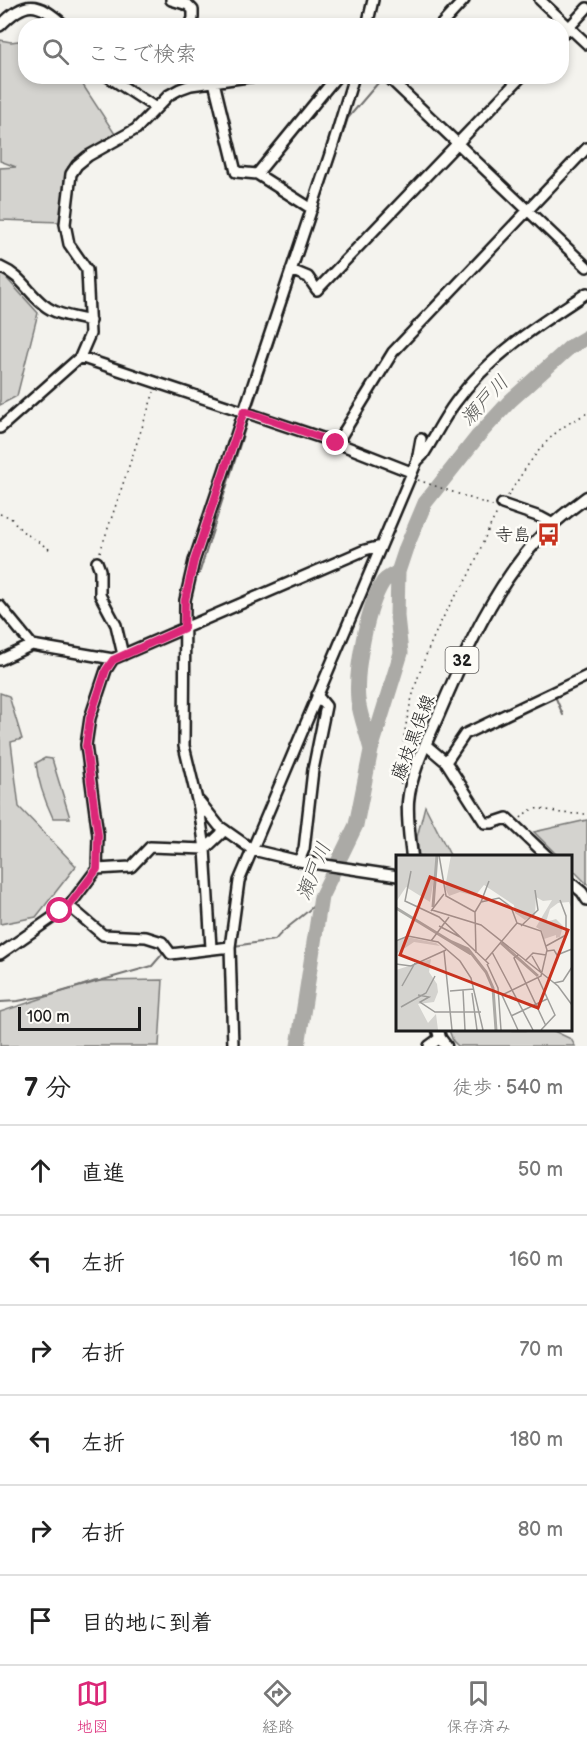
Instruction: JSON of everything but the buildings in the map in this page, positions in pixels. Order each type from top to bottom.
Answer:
[{"type":"main road","name":"藤枝黒俣線","points":[[412,855],[408,800],[426,745],[475,631],[497,592],[520,560],[553,524],[587,497]]},
{"type":"street","points":[[171,0],[188,5],[194,10],[193,18]]},
{"type":"street","points":[[369,18],[373,0]]},
{"type":"street","points":[[447,18],[464,0]]},
{"type":"street","points":[[540,0],[559,18]]},
{"type":"street","points":[[0,26],[16,7],[25,2],[34,1],[46,4],[58,18]]},
{"type":"street","points":[[587,8],[569,27],[587,44]]},
{"type":"street","points":[[119,84],[156,108]]},
{"type":"street","points":[[0,428],[80,357],[90,334],[87,270],[69,244],[64,225],[71,174],[77,165],[88,156],[136,129],[169,95],[202,84]]},
{"type":"street","points":[[214,84],[236,172],[257,174],[312,209]]},
{"type":"street","points":[[257,174],[330,84]]},
{"type":"street","points":[[211,948],[205,849],[184,746],[185,600],[194,561],[351,84]]},
{"type":"street","points":[[396,84],[587,267]]},
{"type":"street","points":[[291,270],[308,278],[317,290],[514,84]]},
{"type":"street","points":[[336,443],[393,352],[587,148]]},
{"type":"street","points":[[0,267],[26,285],[43,305],[52,310],[90,321]]},
{"type":"street","points":[[417,461],[454,404],[472,382],[516,341],[587,293]]},
{"type":"street","points":[[80,357],[336,443],[412,475]]},
{"type":"street","points":[[233,1046],[230,947],[239,881],[412,475],[421,439]]},
{"type":"street","points":[[501,506],[540,517],[553,524]]},
{"type":"street","points":[[0,954],[69,906],[97,869],[98,835],[86,746],[90,718],[106,670],[113,660],[365,550],[381,546]]},
{"type":"street","points":[[97,562],[100,570],[100,595],[116,625],[123,655]]},
{"type":"street","points":[[0,606],[32,645]]},
{"type":"street","points":[[0,660],[32,645],[113,660]]},
{"type":"street","points":[[446,762],[465,734],[587,676]]},
{"type":"street","points":[[299,861],[304,849],[313,770],[326,706],[317,695]]},
{"type":"street","points":[[426,745],[446,762],[485,823],[507,818],[546,855]]},
{"type":"street","points":[[194,790],[204,809],[225,830],[253,850],[299,861],[396,876]]},
{"type":"street","points":[[97,869],[131,867],[150,847],[205,849],[225,830]]},
{"type":"street","points":[[572,884],[587,900]]},
{"type":"street","points":[[69,906],[103,935],[146,937],[162,942],[171,954],[230,947]]},
{"type":"street","points":[[429,1046],[442,1038]]},
{"type":"path","points":[[97,562],[157,384]]},
{"type":"path","points":[[400,754],[413,691],[421,670],[451,604],[467,579],[491,523],[528,465],[552,437],[561,428],[587,413]]},
{"type":"path","points":[[412,475],[501,506]]},
{"type":"path","points":[[0,514],[10,517],[22,531],[52,551]]},
{"type":"path","points":[[515,825],[525,813],[540,807],[563,814],[587,814]]},
{"type":"shaded area","points":[[0,40],[18,41],[18,84],[82,84],[115,134],[68,167],[61,222],[0,220],[0,168],[16,167],[0,161]]},
{"type":"shaded area","points":[[0,271],[38,313],[17,396],[0,405]]},
{"type":"shaded area","points":[[0,693],[9,696],[22,739],[11,742],[19,807],[76,866],[36,917],[0,924]]},
{"type":"shaded area","points":[[45,758],[52,759],[70,818],[53,818],[47,805],[36,763]]},
{"type":"shaded area","points":[[425,806],[450,855],[419,855],[417,837]]},
{"type":"shaded area","points":[[587,820],[587,884],[572,869],[572,855],[557,855],[534,832]]},
{"type":"shaded area","points":[[163,980],[159,1046],[0,1046],[0,1012],[95,981]]},
{"type":"shaded area","points":[[449,1031],[554,1031],[571,1039],[575,1046],[458,1046],[453,1041]]},
{"type":"waterway","points":[[440,18],[457,0]]},
{"type":"waterway","points":[[298,268],[348,118],[377,84]]},
{"type":"waterway","points":[[251,411],[296,274]]},
{"type":"waterway","name":"瀬戸川","points":[[298,1046],[321,897],[356,825],[371,750],[401,653],[397,616],[398,572],[406,548],[425,503],[478,436],[510,401],[570,347],[587,337]]},
{"type":"waterway","points":[[199,574],[249,416]]},
{"type":"waterway","name":"瀬戸川","points":[[371,750],[358,700],[360,656],[367,622],[377,593],[383,582],[398,572]]},
{"type":"waterway","points":[[563,715],[555,696],[587,682]]},
{"type":"waterway","points":[[234,946],[275,940],[311,909],[321,897]]},
{"type":"waterway","points":[[0,1002],[50,995],[152,966],[165,951]]},
{"type":"place","name":"寺島","points":[[549,535]]},
{"type":"route","points":[[60,911],[69,906],[97,869],[98,835],[86,746],[90,718],[106,670],[113,660],[184,628],[185,600],[194,561],[244,411],[336,443]]}]
